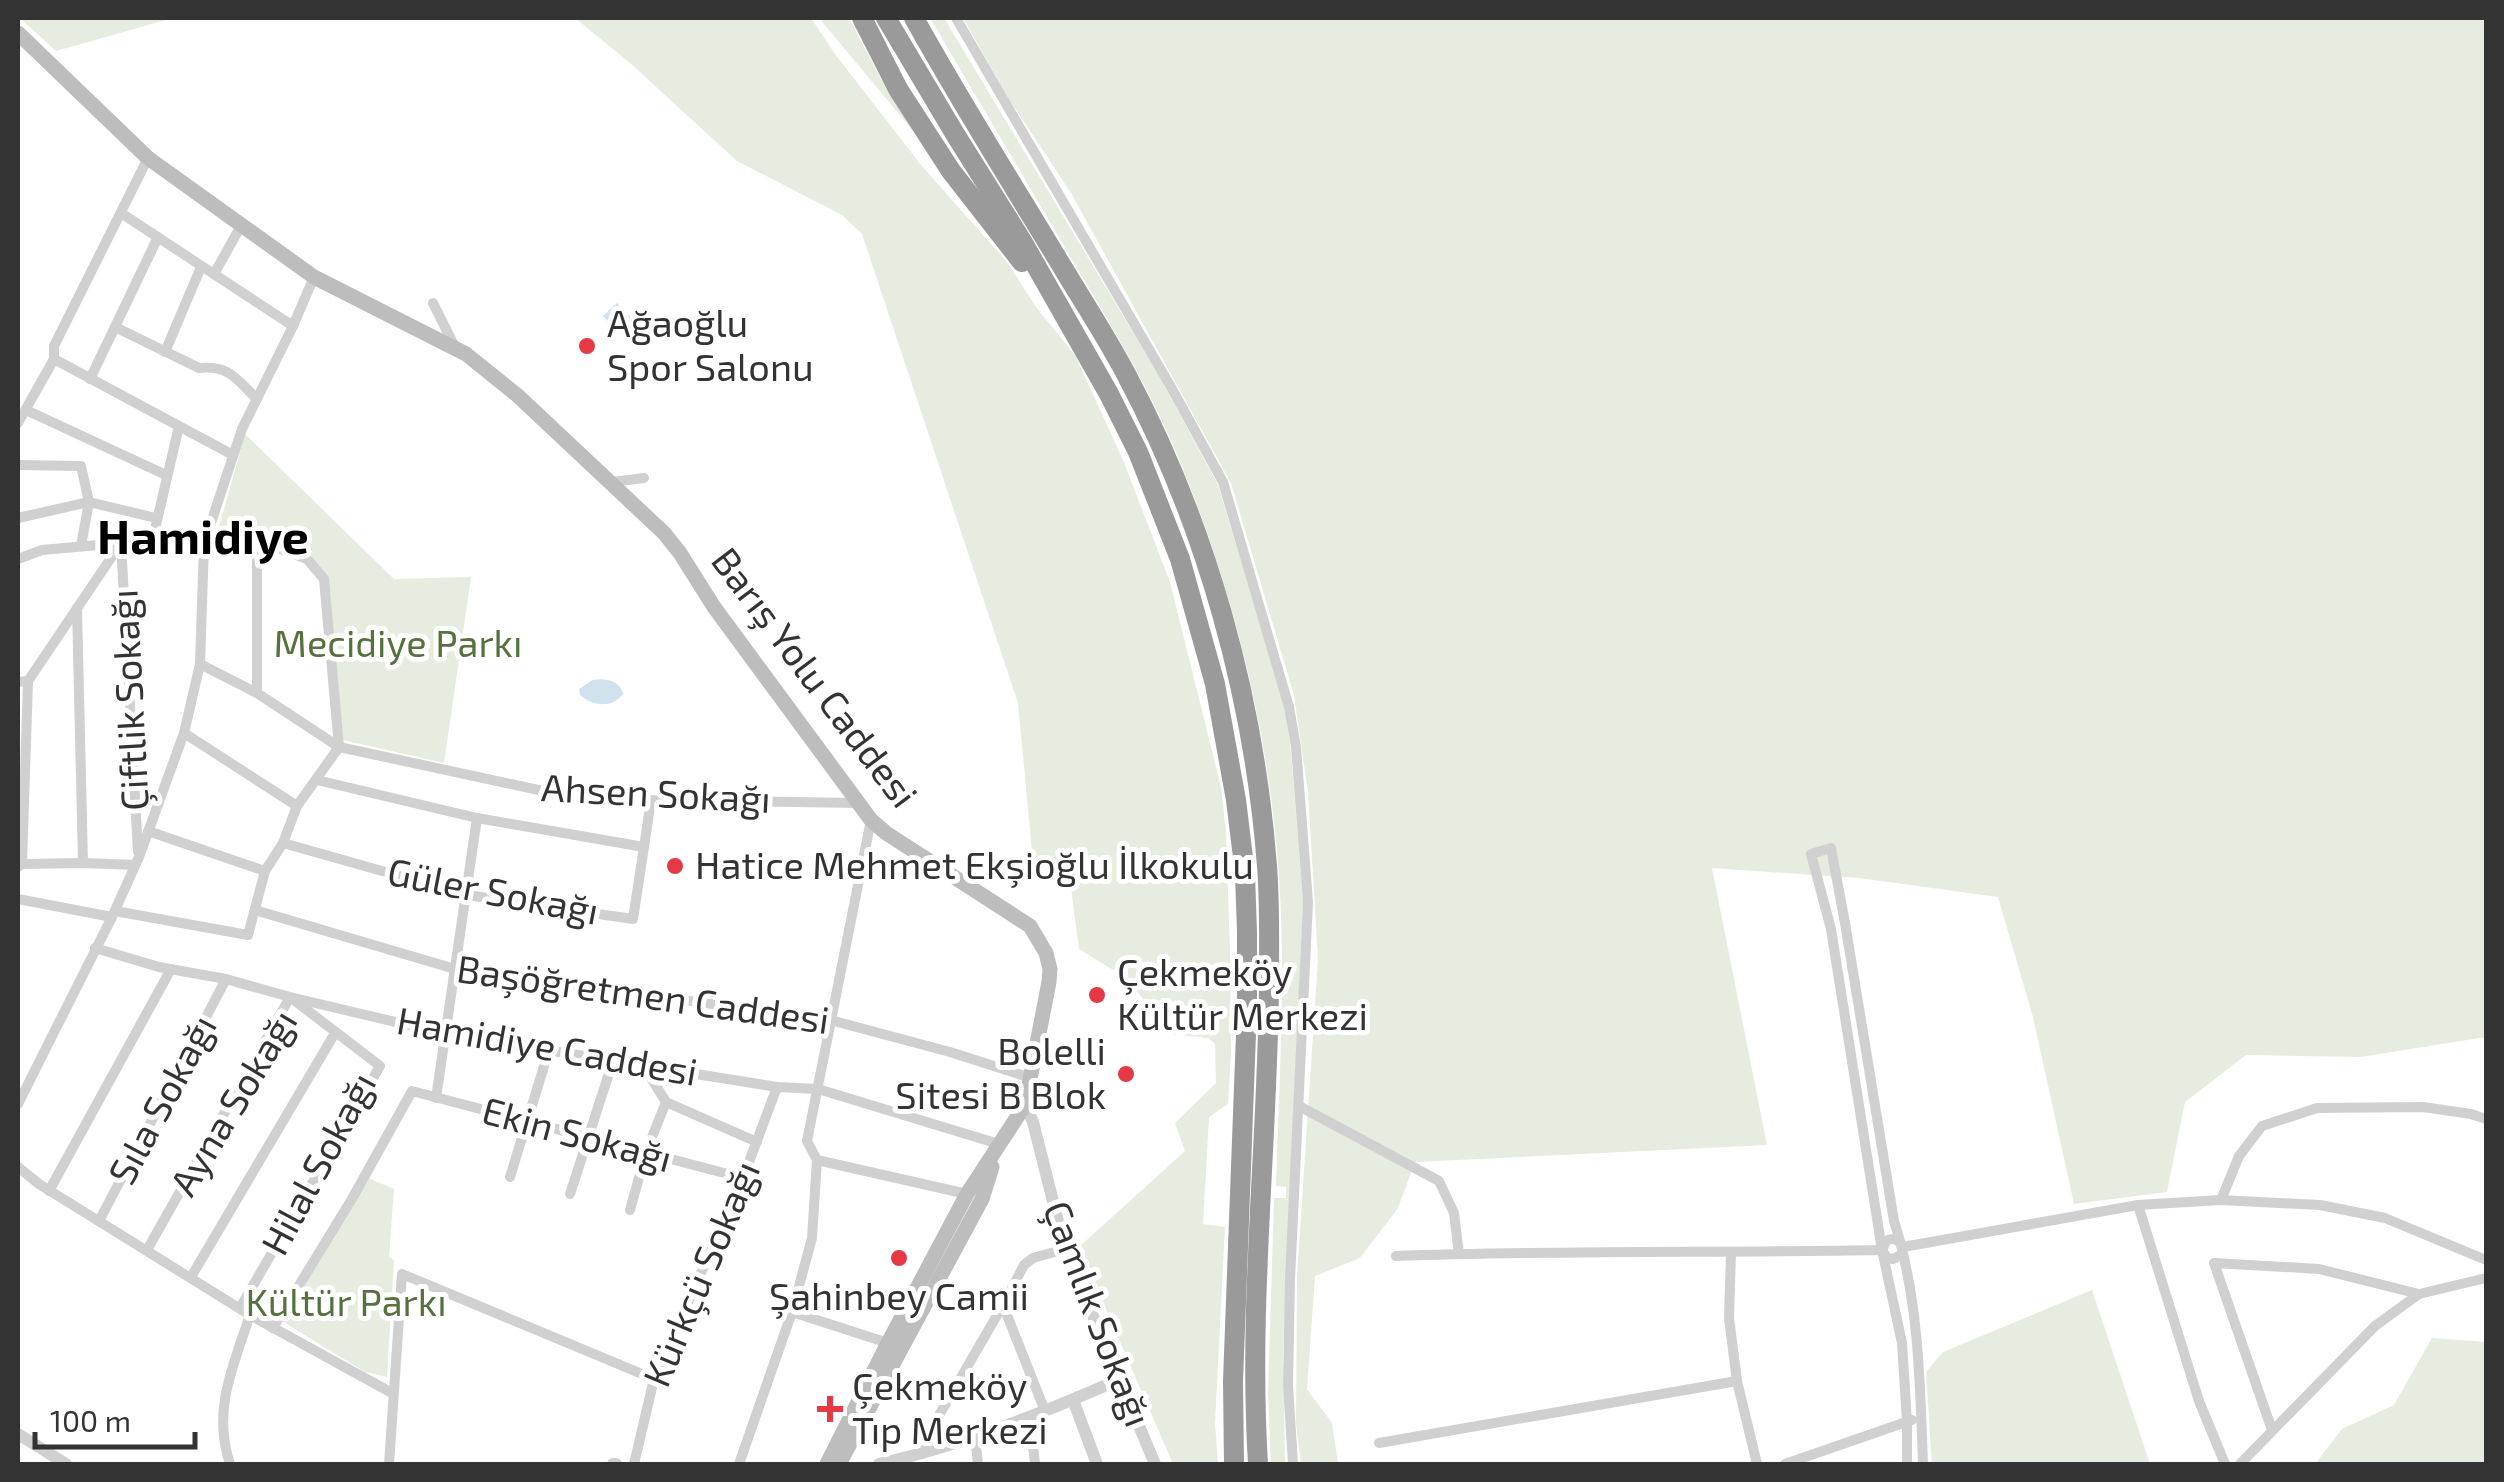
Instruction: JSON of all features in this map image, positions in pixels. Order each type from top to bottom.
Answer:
[{"type":"highway","points":[[862,18],[898,89],[951,171],[1075,335]]},
{"type":"highway","points":[[886,18],[1022,242],[1138,452],[1180,559],[1215,684],[1236,800],[1248,932],[1233,1381],[1234,1464]]},
{"type":"highway","points":[[914,18],[1126,374],[1197,538],[1231,652],[1263,825],[1269,923],[1256,1362],[1258,1464]]},
{"type":"main road","name":"Barış Yolu Caddesi","points":[[18,34],[148,158],[314,277],[466,354],[517,395],[664,533],[872,820],[886,834],[1030,926],[1046,953],[1050,969],[1031,1078]]},
{"type":"main road","points":[[826,1464],[967,1194],[1025,1105],[1031,1078]]},
{"type":"main road","points":[[839,1464],[982,1198],[999,1144]]},
{"type":"street","points":[[956,18],[1172,386],[1223,482],[1289,706],[1296,747],[1308,902],[1290,1279],[1288,1367],[1293,1464]]},
{"type":"street","points":[[18,423],[54,360],[54,346],[148,158]]},
{"type":"street","points":[[121,213],[293,326]]},
{"type":"street","points":[[214,274],[242,224]]},
{"type":"street","points":[[90,379],[158,237]]},
{"type":"street","points":[[166,352],[201,267]]},
{"type":"street","points":[[18,1104],[114,914],[184,732],[200,664],[204,544],[242,429],[314,277]]},
{"type":"street","name":"Barış Yolu Caddesi","points":[[433,303],[455,348]]},
{"type":"street","points":[[116,326],[200,368],[225,369],[257,399]]},
{"type":"street","points":[[54,360],[233,455]]},
{"type":"street","points":[[26,410],[166,476]]},
{"type":"street","points":[[152,538],[179,426]]},
{"type":"street","points":[[18,464],[82,466],[89,502],[81,546]]},
{"type":"street","points":[[612,482],[644,478]]},
{"type":"street","points":[[18,518],[89,502],[156,518]]},
{"type":"street","points":[[18,899],[248,935],[266,872],[297,806],[339,746],[324,579],[307,560],[256,540],[210,532]]},
{"type":"street","points":[[18,559],[42,550],[152,538],[204,544]]},
{"type":"street","points":[[256,540],[256,693]]},
{"type":"street","points":[[121,544],[23,682],[20,866],[137,861]]},
{"type":"street","name":"Çiftlik Sokağı","points":[[121,544],[137,861]]},
{"type":"street","points":[[77,608],[83,863]]},
{"type":"street","points":[[200,664],[256,693],[339,746]]},
{"type":"street","points":[[184,732],[297,806]]},
{"type":"street","name":"Ahsen Sokağı","points":[[339,746],[562,795],[857,803]]},
{"type":"street","points":[[317,780],[477,818],[644,847],[652,800]]},
{"type":"street","points":[[436,1098],[477,818]]},
{"type":"street","points":[[740,1464],[792,1312],[812,1238],[817,1160],[807,1141],[872,820]]},
{"type":"street","points":[[148,830],[266,872]]},
{"type":"street","name":"Güler Sokağı","points":[[282,843],[467,895],[632,919],[644,847]]},
{"type":"street","points":[[1907,1464],[1902,1343],[1882,1250],[1831,930],[1811,854],[1831,848],[1918,1346],[1923,1464]]},
{"type":"street","name":"Başöğretmen Caddesi","points":[[255,910],[455,969],[830,1020],[1031,1078]]},
{"type":"street","name":"Hamidiye Caddesi","points":[[95,948],[446,1034],[778,1087],[818,1089],[999,1144]]},
{"type":"street","points":[[49,1191],[171,969]]},
{"type":"street","name":"Sıla Sokağı","points":[[99,1221],[226,979]]},
{"type":"street","name":"Ayna Sokağı","points":[[147,1250],[290,997],[335,1032]]},
{"type":"street","points":[[190,1277],[335,1032]]},
{"type":"street","name":"Hilal Sokağı","points":[[245,1312],[380,1066],[335,1032]]},
{"type":"street","points":[[510,1177],[549,1050]]},
{"type":"street","points":[[570,1194],[613,1062]]},
{"type":"street","points":[[644,1065],[666,1102],[757,1142]]},
{"type":"street","name":"Kürkçü Sokağı","points":[[634,1464],[654,1379],[743,1178],[778,1087]]},
{"type":"street","name":"Ekin Sokağı","points":[[273,1328],[412,1091],[743,1178]]},
{"type":"street","points":[[630,1210],[646,1152],[666,1102]]},
{"type":"street","name":"Çamlık Sokağı","points":[[1025,1105],[1033,1122],[1065,1250],[1154,1464]]},
{"type":"street","points":[[1298,1106],[1439,1181],[1454,1213],[1460,1254]]},
{"type":"street","points":[[2221,1200],[2240,1156],[2262,1126],[2317,1108],[2422,1107],[2486,1119]]},
{"type":"street","points":[[817,1160],[967,1194]]},
{"type":"street","points":[[18,1166],[49,1191],[245,1312],[392,1392]]},
{"type":"street","points":[[1902,1246],[2138,1205],[2221,1200],[2320,1205],[2385,1218],[2486,1260]]},
{"type":"street","points":[[2138,1205],[2199,1400],[2225,1464]]},
{"type":"street","points":[[1882,1250],[1893,1260],[1901,1255],[1902,1246]]},
{"type":"street","points":[[915,1460],[1024,1264],[1065,1250]]},
{"type":"street","points":[[1396,1256],[1882,1250]]},
{"type":"street","points":[[1730,1253],[1730,1318],[1737,1381],[1757,1464]]},
{"type":"street","points":[[2272,1430],[2214,1264],[2320,1270],[2419,1294]]},
{"type":"street","points":[[388,1464],[402,1274],[654,1379]]},
{"type":"street","points":[[2240,1464],[2375,1326],[2419,1294],[2486,1278]]},
{"type":"street","points":[[1003,1305],[1045,1412]]},
{"type":"street","points":[[230,1464],[222,1443],[224,1391],[245,1312]]},
{"type":"street","points":[[792,1312],[888,1343]]},
{"type":"street","points":[[879,1464],[915,1460],[1030,1418],[1118,1380]]},
{"type":"street","points":[[1379,1443],[1737,1381]]},
{"type":"street","points":[[1073,1400],[1098,1464]]},
{"type":"street","points":[[1030,1418],[1035,1464]]},
{"type":"street","points":[[1785,1464],[1921,1418]]},
{"type":"street","points":[[18,1434],[66,1464]]},
{"type":"street","points":[[975,1436],[978,1464]]},
{"type":"green space","points":[[23,18],[173,18],[56,51]]},
{"type":"green space","points":[[575,18],[811,18],[921,165],[1007,262],[1036,307],[1075,355],[1123,460],[1170,582],[1221,787],[1226,830],[1231,1053],[1228,1104],[1209,1117],[1203,1224],[1225,1227],[1215,1423],[1218,1464],[1173,1464],[1079,1247],[1185,1151],[1175,1123],[1216,1083],[1215,1044],[1208,1038],[1172,1034],[1126,978],[1079,949],[1067,858],[1033,862],[1018,703],[862,234],[842,215],[737,161]]},
{"type":"green space","points":[[819,18],[849,18],[881,79],[924,144]]},
{"type":"green space","points":[[930,18],[944,18],[1158,374],[1218,485],[1284,703],[1303,902],[1283,1352],[1285,1464],[1271,1464],[1268,1393],[1274,1198],[1286,1198],[1286,1187],[1276,1186],[1281,915],[1274,821],[1244,656],[1213,549],[1162,420],[1110,323]]},
{"type":"green space","points":[[963,18],[2486,18],[2486,1037],[2360,1057],[2246,1055],[2185,1102],[2167,1192],[2074,1204],[2033,1017],[1998,897],[1859,878],[1712,868],[1767,1145],[1415,1162],[1398,1208],[1360,1258],[1315,1276],[1307,1389],[1332,1423],[1338,1464],[1301,1464],[1296,1424],[1297,1276],[1318,960],[1308,792],[1294,695],[1231,483],[1071,193],[1009,99]]},
{"type":"green space","name":"Mecidiye Parkı","points":[[245,434],[394,579],[471,577],[444,763],[343,740],[326,574],[306,554],[252,530],[219,527]]},
{"type":"green space","name":"Kültür Parkı","points":[[366,1177],[394,1189],[387,1377],[365,1372],[282,1321]]},
{"type":"green space","points":[[2092,1290],[2150,1464],[1932,1464],[1926,1372],[1943,1352]]},
{"type":"green space","points":[[2432,1338],[2486,1342],[2486,1464],[2315,1464],[2342,1429],[2394,1405]]},
{"type":"water","points":[[617,303],[645,332],[631,345],[603,316]]},
{"type":"water","points":[[593,680],[611,681],[623,694],[608,704],[591,702],[580,695],[579,689]]},
{"type":"place","name":"Ağaoğlu Spor Salonu","points":[[587,346]]},
{"type":"place","name":"Hatice Mehmet Ekşioğlu İlkokulu","points":[[675,866]]},
{"type":"place","name":"Çekmeköy Kültür Merkezi","points":[[1097,995]]},
{"type":"place","name":"Bolelli Sitesi B Blok","points":[[1126,1074]]},
{"type":"place","name":"Şahinbey Camii","points":[[899,1258]]},
{"type":"place","name":"Çekmeköy Tıp Merkezi","points":[[830,1409]]},
{"type":"district","name":"Hamidiye","points":[[203,537]]}]
